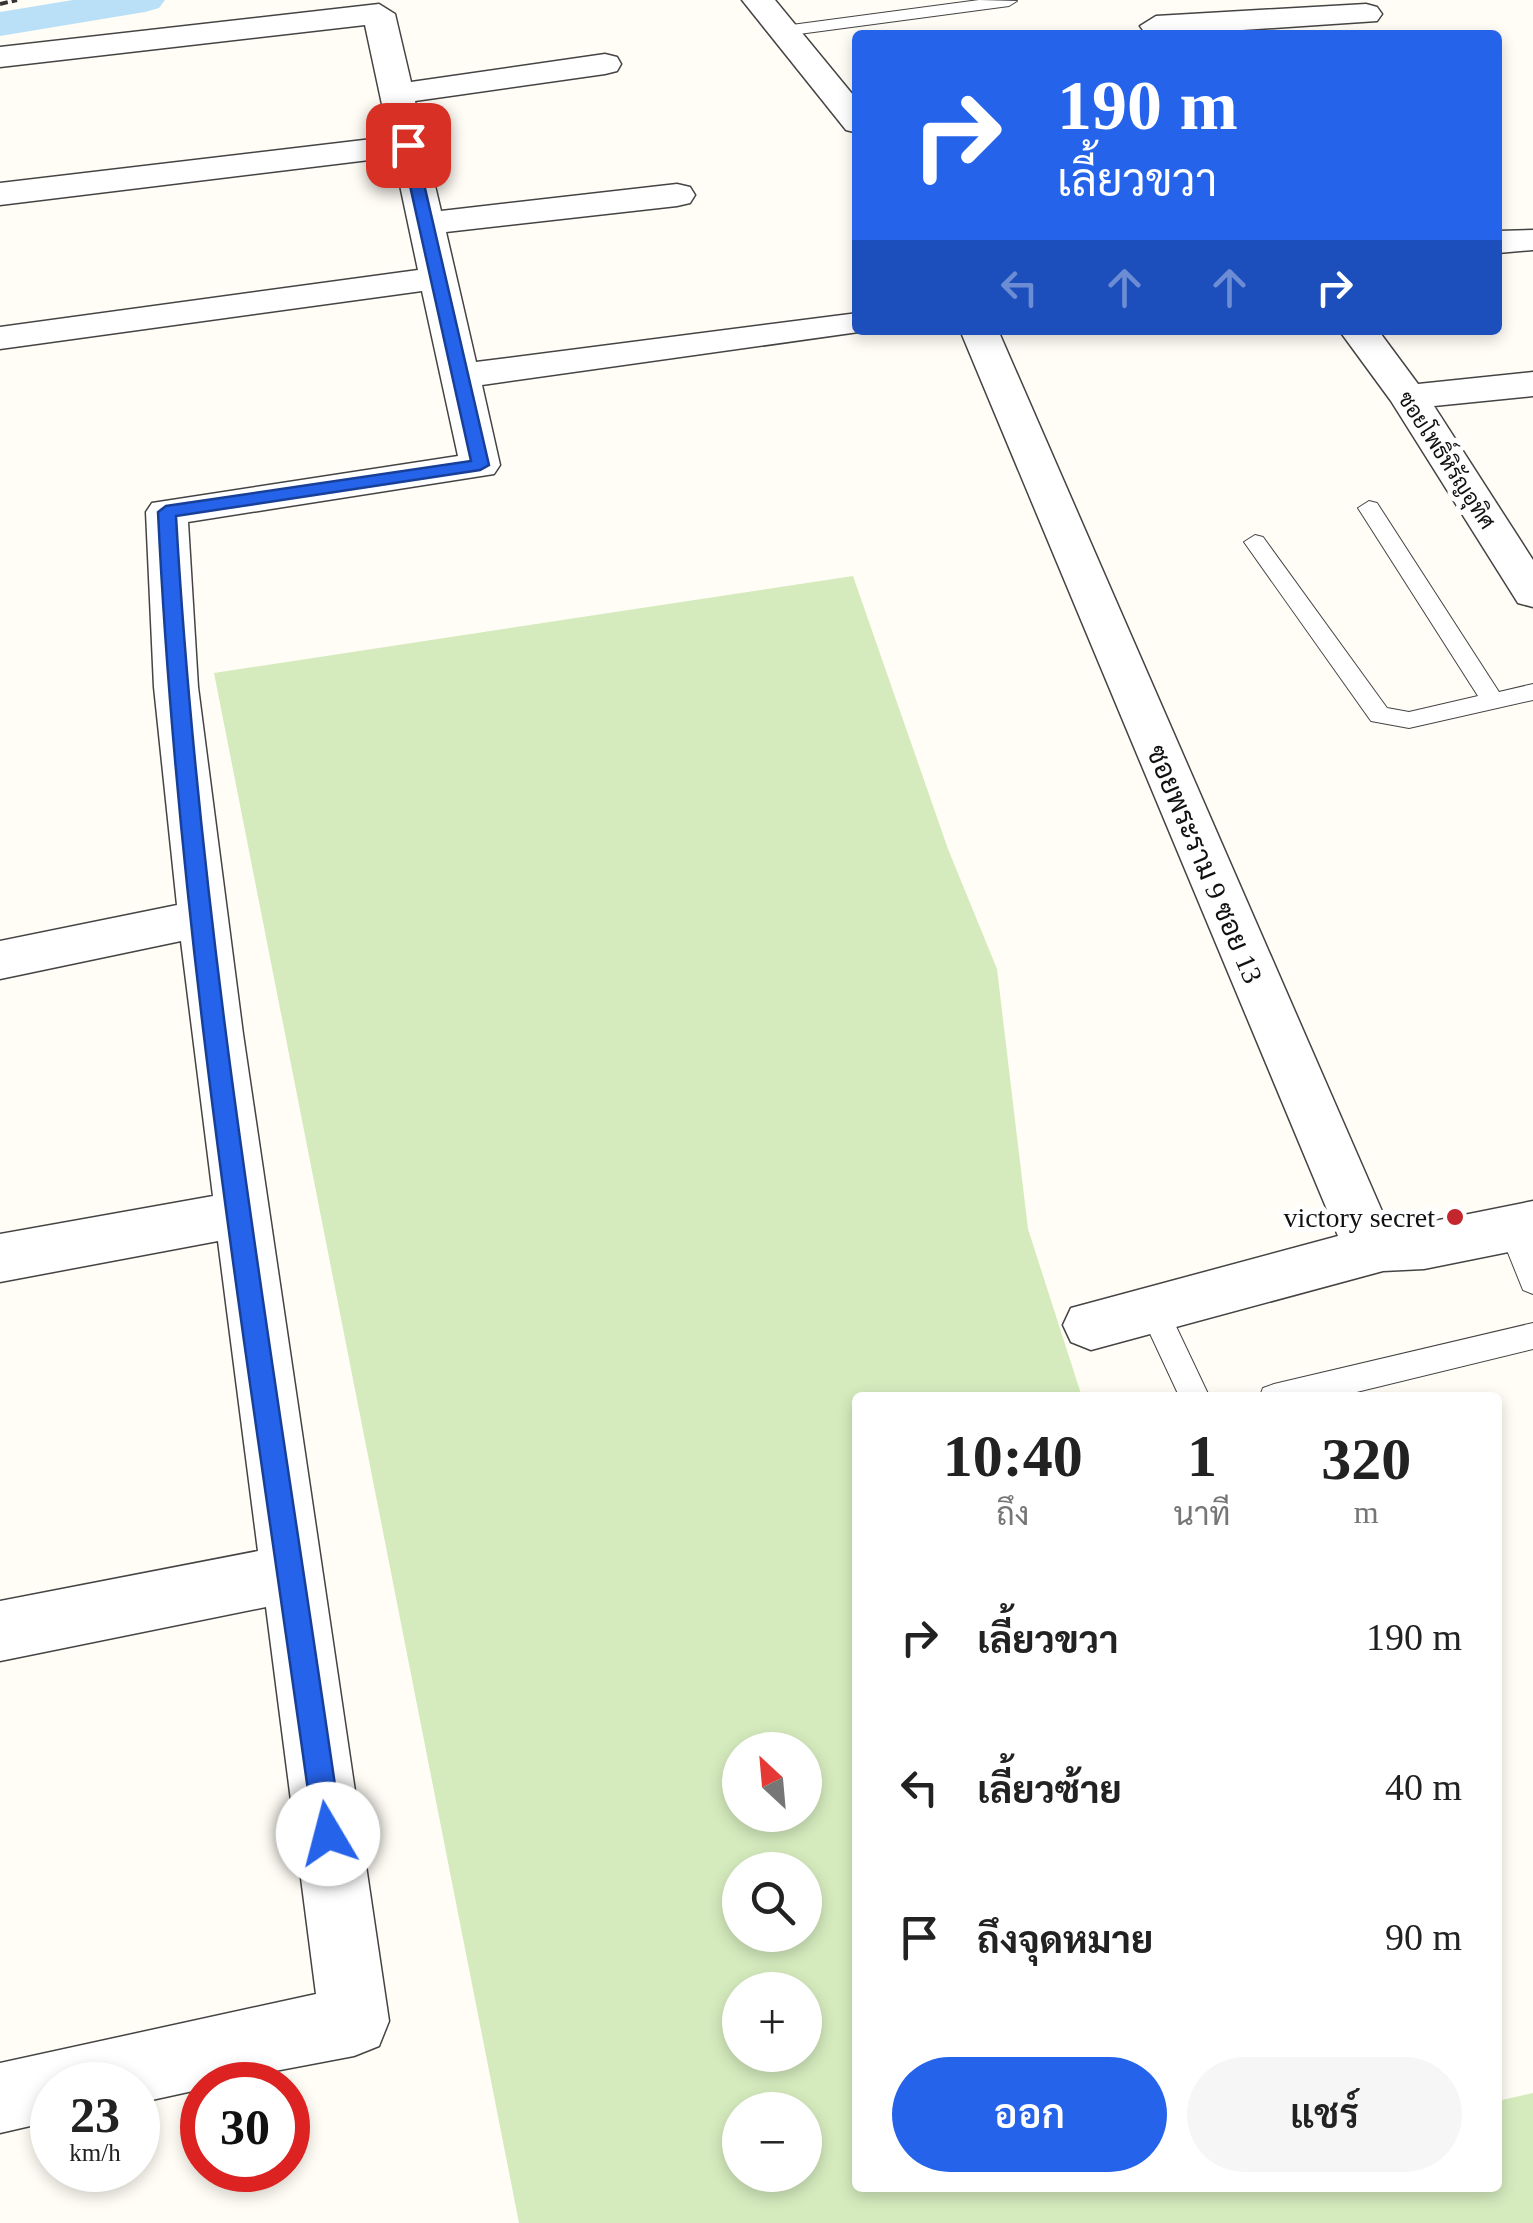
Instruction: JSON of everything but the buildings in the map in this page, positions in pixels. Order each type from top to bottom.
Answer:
[{"type":"street","points":[[758,0],[852,112]]},
{"type":"street","points":[[0,56],[380,7],[480,465],[166,512],[176,687],[204,918],[354,2021],[160,2063]]},
{"type":"street","points":[[1152,20],[1366,14]]},
{"type":"street","points":[[397,94],[605,64]]},
{"type":"street","points":[[0,194],[408,145]]},
{"type":"street","points":[[426,224],[677,195]]},
{"type":"street","points":[[0,338],[438,278]]},
{"type":"street","points":[[460,376],[852,325]]},
{"type":"street","name":"ซอยพระราม 9 ซอย 13","points":[[982,335],[1364,1233],[1382,1248]]},
{"type":"street","name":"ซอยโพธิ์หิรัญอุทิศ","points":[[1362,335],[1408,397],[1533,592]]},
{"type":"street","points":[[1408,397],[1533,384]]},
{"type":"street","points":[[0,960],[204,918]]},
{"type":"street","points":[[0,1258],[242,1214]]},
{"type":"street","points":[[1091,1325],[1382,1248],[1424,1246],[1522,1226]]},
{"type":"street","points":[[0,1631],[292,1574]]},
{"type":"street","points":[[0,2098],[30,2091]]},
{"type":"lane","points":[[784,31],[1009,1]]},
{"type":"lane","points":[[1369,508],[1493,701]]},
{"type":"lane","points":[[1256,542],[1379,715],[1408,720],[1533,692]]},
{"type":"lane","points":[[1522,1226],[1533,1281]]},
{"type":"lane","points":[[1154,1310],[1192,1392]]},
{"type":"lane","points":[[1299,1392],[1533,1336]]},
{"type":"path","points":[[0,4],[18,0]]},
{"type":"green space","points":[[853,576],[948,849],[997,969],[1028,1229],[1080,1392],[852,1392],[852,2192],[1502,2192],[1502,2100],[1533,2093],[1533,2223],[519,2223],[214,673]]},
{"type":"waterway","points":[[0,24],[145,0]]},
{"type":"place","name":"victory secret","points":[[1455,1217]]},
{"type":"route","points":[[328,1834],[216,1034],[176,687],[166,512],[480,465],[408,145]]}]
